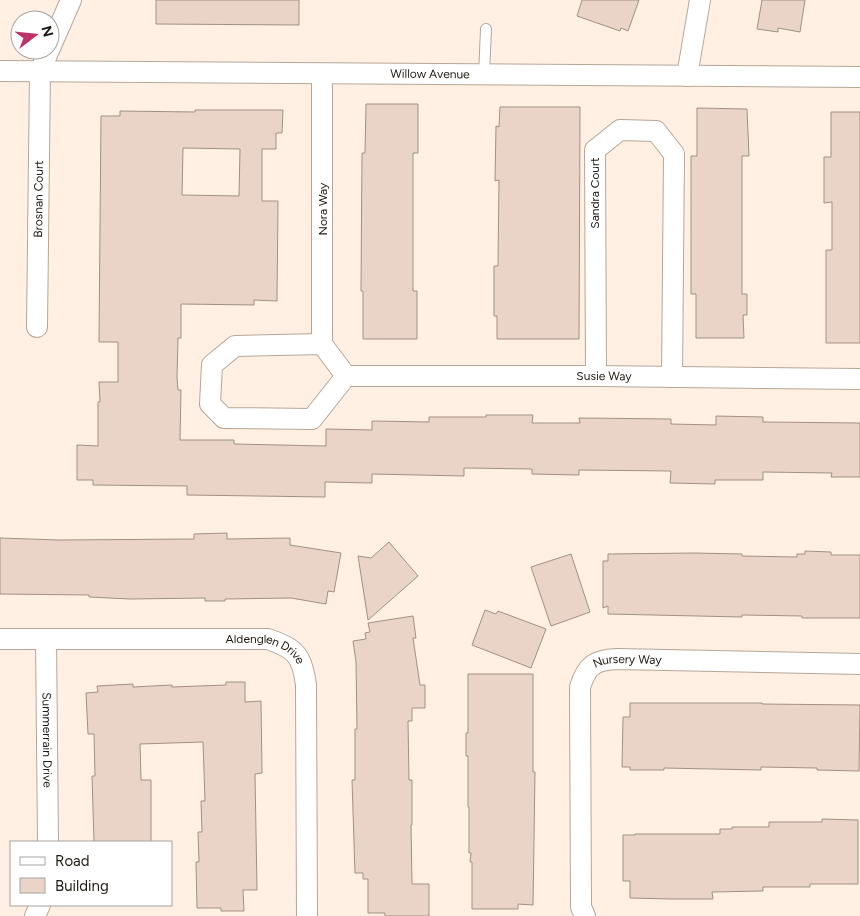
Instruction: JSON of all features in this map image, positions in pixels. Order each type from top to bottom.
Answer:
[{"type":"street","points":[[60,26],[71,0]]},
{"type":"street","points":[[688,76],[700,0]]},
{"type":"street","points":[[40,72],[45,60]]},
{"type":"street","name":"Willow Avenue","points":[[0,71],[860,77]]},
{"type":"street","name":"Brosnan Court","points":[[37,327],[40,72]]},
{"type":"street","name":"Nora Way","points":[[322,74],[322,344]]},
{"type":"street","name":"Sandra Court","points":[[596,376],[595,150],[620,130],[656,131],[674,154],[672,377]]},
{"type":"street","points":[[322,344],[346,376],[312,419],[224,418],[210,404],[212,365],[235,346],[322,344]]},
{"type":"street","name":"Susie Way","points":[[346,376],[860,379]]},
{"type":"street","name":"Aldenglen Drive","points":[[0,639],[268,639],[287,646],[297,655],[304,668],[306,684],[308,916]]},
{"type":"street","name":"Summerrain Drive","points":[[46,639],[48,841]]},
{"type":"street","name":"Nursery Way","points":[[585,916],[581,907],[580,687],[583,676],[590,666],[603,660],[617,659],[860,664]]},
{"type":"lane","points":[[484,75],[486,29]]},
{"type":"building","points":[[156,0],[299,0],[299,25],[156,24]]},
{"type":"building","points":[[582,0],[639,0],[628,31],[621,28],[620,31],[577,16]]},
{"type":"building","points":[[762,0],[805,0],[800,32],[778,28],[778,32],[757,29]]},
{"type":"building","points":[[366,104],[418,104],[418,153],[413,153],[413,291],[417,291],[417,339],[363,339],[363,291],[361,291],[362,153],[365,153]]},
{"type":"building","points":[[500,107],[580,107],[579,339],[497,339],[497,316],[494,316],[494,266],[498,266],[499,180],[495,181],[496,126],[499,127]]},
{"type":"building","points":[[697,108],[747,109],[749,156],[742,156],[742,294],[747,294],[747,315],[743,315],[744,338],[696,338],[696,294],[691,294],[691,156],[697,156]]},
{"type":"building","points":[[195,110],[283,110],[282,133],[276,133],[276,149],[262,149],[262,201],[278,201],[277,301],[254,300],[254,305],[181,304],[181,338],[178,338],[177,378],[178,390],[181,390],[180,440],[234,440],[234,444],[326,446],[326,429],[372,430],[372,421],[429,422],[429,417],[533,415],[532,423],[580,423],[579,418],[671,419],[671,424],[716,425],[716,416],[763,417],[763,422],[860,423],[860,477],[831,477],[832,473],[763,472],[763,480],[715,480],[715,484],[670,483],[671,471],[579,470],[579,475],[532,474],[532,469],[464,468],[464,476],[372,474],[372,483],[325,482],[325,497],[187,495],[187,486],[93,485],[93,480],[77,480],[77,445],[98,446],[99,382],[118,382],[118,342],[99,342],[101,116],[120,116],[120,111],[195,112]],"holes":[[[183,148],[240,149],[239,196],[182,195]]]},
{"type":"building","points":[[831,112],[860,112],[860,343],[826,343],[826,250],[832,250],[832,202],[824,203],[824,157],[831,157]]},
{"type":"building","points":[[227,533],[227,539],[290,538],[290,545],[341,553],[334,592],[328,591],[326,604],[291,598],[205,601],[205,598],[130,599],[89,597],[89,595],[0,594],[0,538],[59,540],[194,539],[194,534]]},
{"type":"building","points":[[389,542],[418,576],[368,620],[358,556],[371,558]]},
{"type":"building","points":[[805,551],[831,552],[831,555],[860,555],[860,618],[608,614],[608,606],[603,608],[603,561],[608,561],[608,554],[694,553],[797,557],[797,554],[805,554]]},
{"type":"building","points":[[571,554],[590,612],[551,626],[531,567]]},
{"type":"building","points":[[485,610],[496,614],[498,611],[546,629],[531,668],[472,645]]},
{"type":"building","points":[[413,616],[416,638],[413,638],[420,685],[425,685],[425,708],[412,708],[412,721],[408,721],[409,780],[412,780],[412,884],[429,884],[429,916],[385,916],[385,913],[368,913],[368,879],[363,879],[363,873],[355,873],[352,780],[355,780],[355,729],[357,729],[356,662],[353,641],[366,639],[365,633],[370,632],[368,623]]},
{"type":"building","points":[[468,674],[533,674],[533,772],[535,772],[533,905],[518,904],[518,909],[472,909],[472,862],[470,862],[471,853],[469,853],[468,756],[466,756]]},
{"type":"building","points":[[226,682],[245,682],[245,702],[261,701],[262,773],[255,774],[257,890],[243,890],[244,911],[221,911],[221,908],[197,908],[196,862],[199,862],[198,832],[202,832],[201,801],[205,801],[203,742],[140,744],[141,780],[151,780],[151,841],[94,841],[92,776],[95,776],[94,734],[88,734],[86,693],[98,692],[97,686],[133,684],[133,687],[226,685]]},
{"type":"building","points":[[630,703],[860,705],[859,771],[761,767],[761,770],[664,768],[664,770],[630,770],[630,767],[622,767],[623,717],[630,717]]},
{"type":"building","points":[[822,819],[858,820],[858,884],[810,884],[810,887],[763,887],[763,891],[712,892],[713,899],[672,899],[630,898],[630,881],[623,881],[623,835],[720,834],[720,829],[732,829],[732,827],[769,827],[769,822],[822,822]]}]
